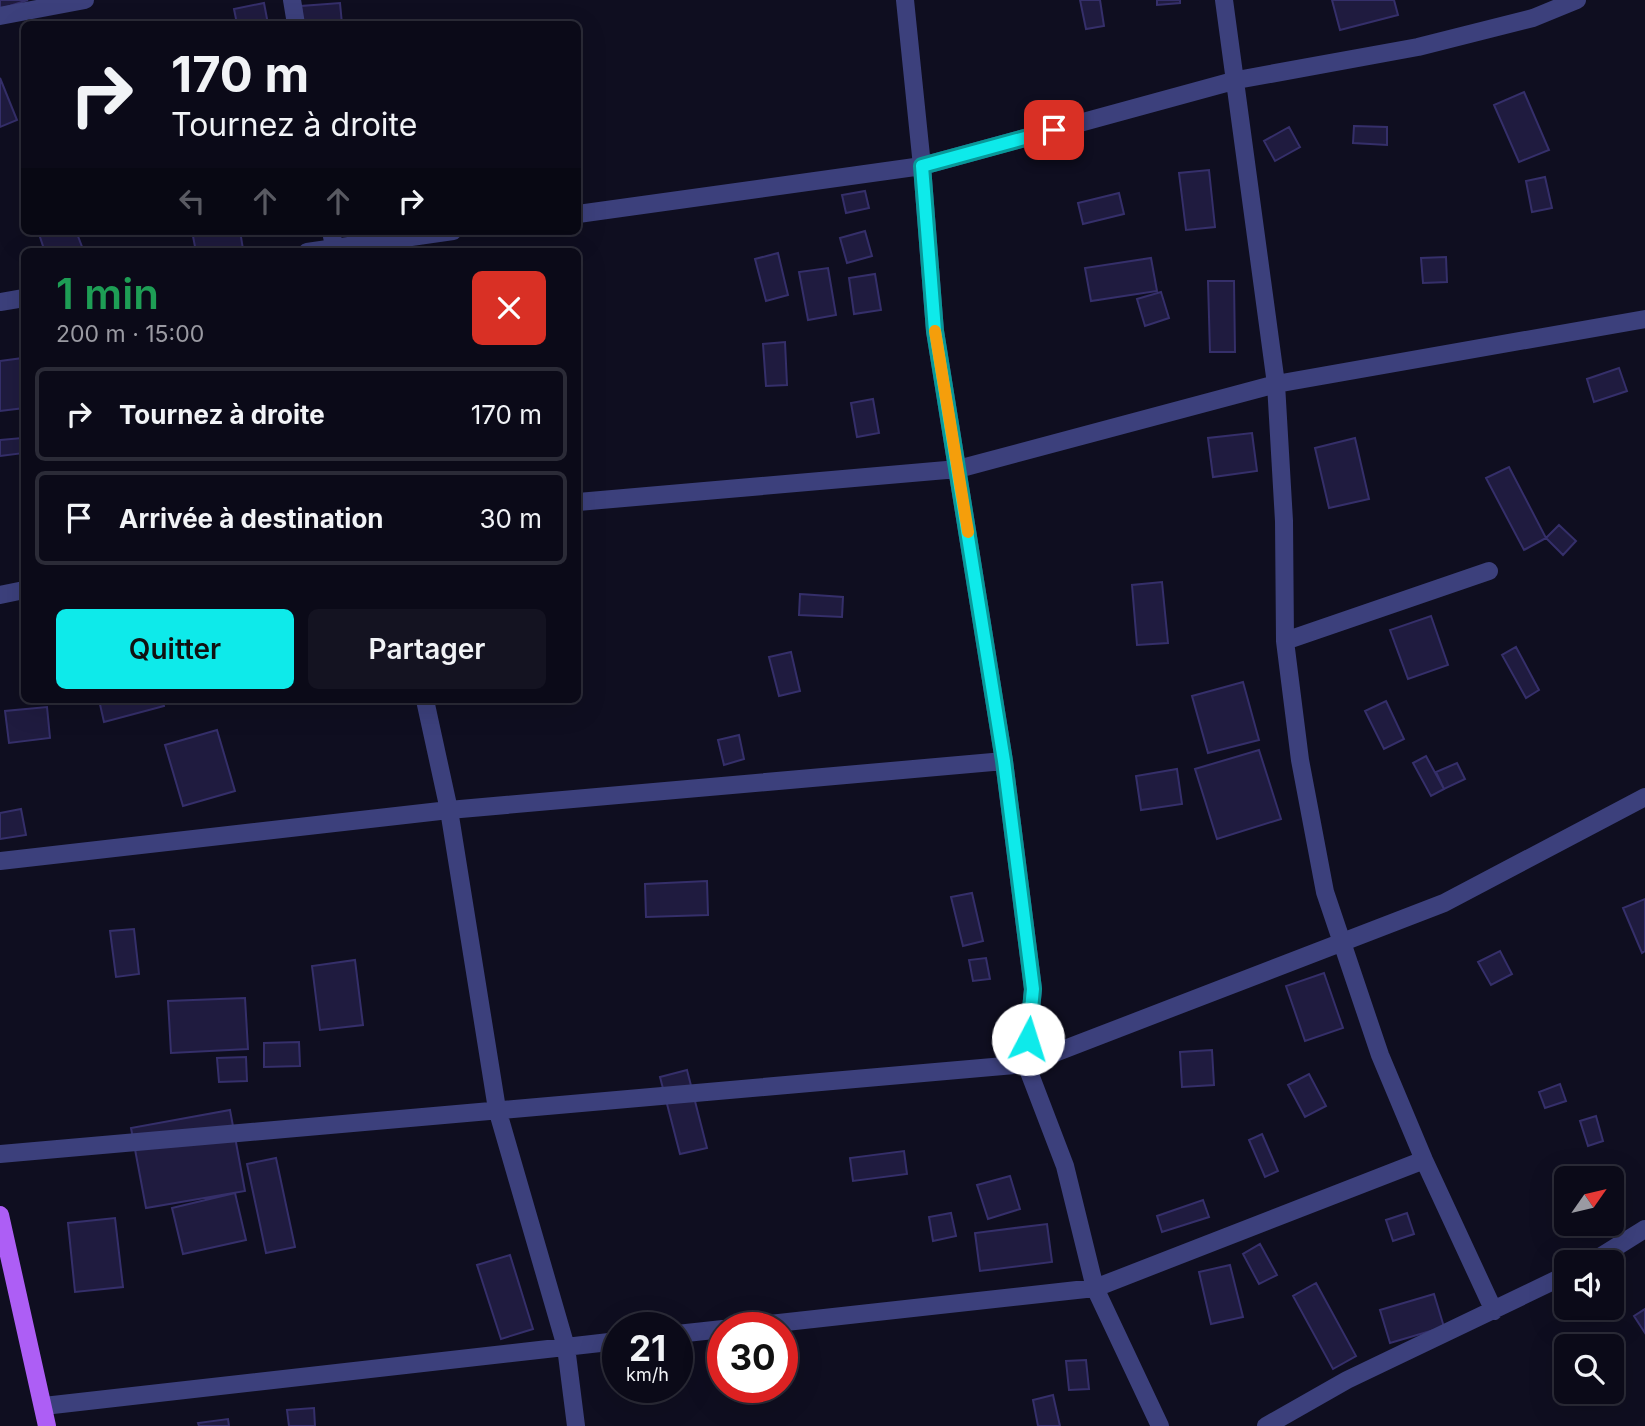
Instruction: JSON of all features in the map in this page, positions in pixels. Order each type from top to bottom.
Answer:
[{"type":"main road","points":[[0,1215],[47,1426]]},
{"type":"street","points":[[0,16],[85,0]]},
{"type":"street","points":[[292,0],[296,21]]},
{"type":"street","points":[[905,0],[935,331],[1004,761],[1033,989],[1026,1064],[1065,1166],[1094,1288],[1160,1426]]},
{"type":"street","points":[[1224,0],[1237,80],[1276,384],[1284,521],[1285,641],[1300,760],[1325,892],[1380,1055],[1424,1160],[1494,1311]]},
{"type":"street","points":[[581,214],[922,166],[1237,80],[1418,47],[1533,18],[1577,0]]},
{"type":"street","points":[[333,244],[416,235]]},
{"type":"street","points":[[0,302],[21,298]]},
{"type":"street","points":[[581,502],[958,469],[1276,384],[1645,319]]},
{"type":"street","points":[[1285,641],[1489,571]]},
{"type":"street","points":[[0,595],[21,591]]},
{"type":"street","points":[[426,703],[449,810],[497,1109],[566,1347],[576,1426]]},
{"type":"street","points":[[0,861],[449,810],[1004,761]]},
{"type":"street","points":[[0,1154],[1026,1064],[1444,903],[1645,797]]},
{"type":"street","points":[[798,1321],[1094,1288],[1424,1160]]},
{"type":"street","points":[[1611,1250],[1645,1229]]},
{"type":"street","points":[[1266,1426],[1347,1380],[1554,1281]]},
{"type":"street","points":[[44,1406],[602,1343]]},
{"type":"building","points":[[0,0],[28,0],[0,9]]},
{"type":"building","points":[[1080,0],[1100,0],[1104,26],[1086,29]]},
{"type":"building","points":[[1157,0],[1180,0],[1180,3],[1157,5]]},
{"type":"building","points":[[1332,0],[1394,0],[1398,15],[1340,30]]},
{"type":"building","points":[[264,3],[267,21],[236,21],[234,9]]},
{"type":"building","points":[[340,3],[342,21],[303,21],[301,6]]},
{"type":"building","points":[[0,78],[17,120],[0,127]]},
{"type":"building","points":[[1524,92],[1549,150],[1519,162],[1494,105]]},
{"type":"building","points":[[1354,126],[1387,127],[1387,145],[1353,143]]},
{"type":"building","points":[[1289,127],[1300,147],[1275,161],[1264,141]]},
{"type":"building","points":[[1209,170],[1215,227],[1186,230],[1179,173]]},
{"type":"building","points":[[1545,177],[1552,208],[1532,212],[1526,181]]},
{"type":"building","points":[[865,191],[869,208],[846,213],[842,195]]},
{"type":"building","points":[[1119,193],[1124,214],[1083,224],[1078,203]]},
{"type":"building","points":[[865,231],[872,256],[847,263],[840,238]]},
{"type":"building","points":[[39,235],[78,235],[82,248],[44,248]]},
{"type":"building","points":[[193,235],[241,235],[243,248],[195,248]]},
{"type":"building","points":[[778,253],[788,295],[766,301],[755,259]]},
{"type":"building","points":[[1446,257],[1447,282],[1423,283],[1421,258]]},
{"type":"building","points":[[1151,258],[1157,291],[1091,301],[1085,268]]},
{"type":"building","points":[[828,268],[836,315],[808,320],[799,272]]},
{"type":"building","points":[[875,274],[881,310],[854,314],[849,278]]},
{"type":"building","points":[[1208,281],[1234,281],[1235,352],[1210,352]]},
{"type":"building","points":[[1161,292],[1169,318],[1145,326],[1137,299]]},
{"type":"building","points":[[785,342],[787,385],[766,386],[763,344]]},
{"type":"building","points":[[21,358],[21,408],[0,411],[0,361]]},
{"type":"building","points":[[1619,368],[1627,391],[1594,402],[1587,379]]},
{"type":"building","points":[[873,399],[879,433],[857,437],[851,403]]},
{"type":"building","points":[[1252,433],[1257,471],[1213,477],[1208,438]]},
{"type":"building","points":[[21,438],[21,453],[0,456],[0,440]]},
{"type":"building","points":[[1355,438],[1369,499],[1329,508],[1315,448]]},
{"type":"building","points":[[1509,467],[1546,538],[1524,550],[1486,478]]},
{"type":"building","points":[[1559,525],[1576,541],[1563,555],[1546,538]]},
{"type":"building","points":[[1162,582],[1168,643],[1137,645],[1132,585]]},
{"type":"building","points":[[800,594],[843,597],[842,617],[799,615]]},
{"type":"building","points":[[1431,616],[1448,665],[1408,679],[1390,630]]},
{"type":"building","points":[[1516,647],[1539,690],[1526,698],[1502,655]]},
{"type":"building","points":[[791,652],[800,691],[779,696],[769,657]]},
{"type":"building","points":[[1243,682],[1259,740],[1208,753],[1192,696]]},
{"type":"building","points":[[1386,701],[1404,739],[1384,749],[1365,711]]},
{"type":"building","points":[[100,703],[164,703],[164,706],[104,722]]},
{"type":"building","points":[[47,707],[50,738],[9,743],[5,711]]},
{"type":"building","points":[[217,730],[235,791],[183,806],[165,745]]},
{"type":"building","points":[[739,735],[744,759],[724,765],[718,740]]},
{"type":"building","points":[[1259,750],[1281,819],[1217,839],[1195,769]]},
{"type":"building","points":[[1426,756],[1444,789],[1431,796],[1413,763]]},
{"type":"building","points":[[1457,763],[1465,779],[1444,789],[1436,772]]},
{"type":"building","points":[[1177,769],[1182,804],[1141,810],[1136,776]]},
{"type":"building","points":[[21,809],[26,835],[0,839],[0,813]]},
{"type":"building","points":[[707,881],[708,915],[646,917],[645,884]]},
{"type":"building","points":[[972,893],[983,941],[963,946],[951,897]]},
{"type":"building","points":[[1645,899],[1645,951],[1642,953],[1623,908]]},
{"type":"building","points":[[134,929],[139,974],[116,977],[110,931]]},
{"type":"building","points":[[1500,951],[1512,974],[1491,985],[1478,962]]},
{"type":"building","points":[[986,958],[990,979],[973,981],[969,960]]},
{"type":"building","points":[[355,960],[363,1025],[320,1030],[312,966]]},
{"type":"building","points":[[1324,973],[1343,1028],[1305,1041],[1286,986]]},
{"type":"building","points":[[245,998],[248,1049],[171,1053],[168,1001]]},
{"type":"building","points":[[299,1042],[300,1066],[264,1067],[264,1043]]},
{"type":"building","points":[[1212,1050],[1214,1085],[1182,1087],[1180,1052]]},
{"type":"building","points":[[246,1057],[247,1081],[219,1082],[217,1058]]},
{"type":"building","points":[[687,1070],[707,1148],[680,1154],[660,1077]]},
{"type":"building","points":[[1309,1074],[1326,1106],[1305,1117],[1288,1085]]},
{"type":"building","points":[[1560,1084],[1566,1101],[1545,1108],[1539,1092]]},
{"type":"building","points":[[230,1110],[245,1191],[146,1208],[131,1128]]},
{"type":"building","points":[[1596,1116],[1603,1141],[1588,1146],[1580,1121]]},
{"type":"building","points":[[1262,1134],[1278,1171],[1265,1177],[1249,1140]]},
{"type":"building","points":[[904,1151],[907,1174],[853,1181],[850,1158]]},
{"type":"building","points":[[276,1158],[295,1247],[266,1253],[247,1164]]},
{"type":"building","points":[[1010,1176],[1020,1209],[988,1219],[977,1185]]},
{"type":"building","points":[[235,1193],[246,1240],[183,1254],[172,1208]]},
{"type":"building","points":[[1203,1200],[1209,1217],[1162,1232],[1157,1216]]},
{"type":"building","points":[[951,1213],[956,1236],[933,1241],[929,1217]]},
{"type":"building","points":[[1407,1213],[1414,1234],[1393,1241],[1386,1220]]},
{"type":"building","points":[[115,1218],[123,1287],[75,1292],[68,1223]]},
{"type":"building","points":[[1047,1224],[1052,1262],[980,1271],[975,1233]]},
{"type":"building","points":[[1260,1244],[1277,1275],[1259,1284],[1243,1254]]},
{"type":"building","points":[[510,1255],[533,1329],[501,1339],[477,1265]]},
{"type":"building","points":[[1230,1265],[1243,1317],[1211,1324],[1199,1272]]},
{"type":"building","points":[[1316,1283],[1356,1356],[1333,1369],[1293,1296]]},
{"type":"building","points":[[1434,1294],[1444,1327],[1390,1343],[1380,1310]]},
{"type":"building","points":[[1645,1309],[1645,1333],[1634,1316]]},
{"type":"building","points":[[1086,1360],[1089,1389],[1069,1390],[1066,1361]]},
{"type":"building","points":[[1053,1395],[1060,1426],[1038,1426],[1033,1400]]},
{"type":"building","points":[[314,1408],[315,1426],[289,1426],[287,1410]]},
{"type":"building","points":[[228,1419],[229,1426],[199,1426],[198,1423]]},
{"type":"slow traffic","points":[[935,331],[968,532]]},
{"type":"route","points":[[1028,1039],[1033,989],[1004,761],[935,331],[922,166],[1054,130]]}]
